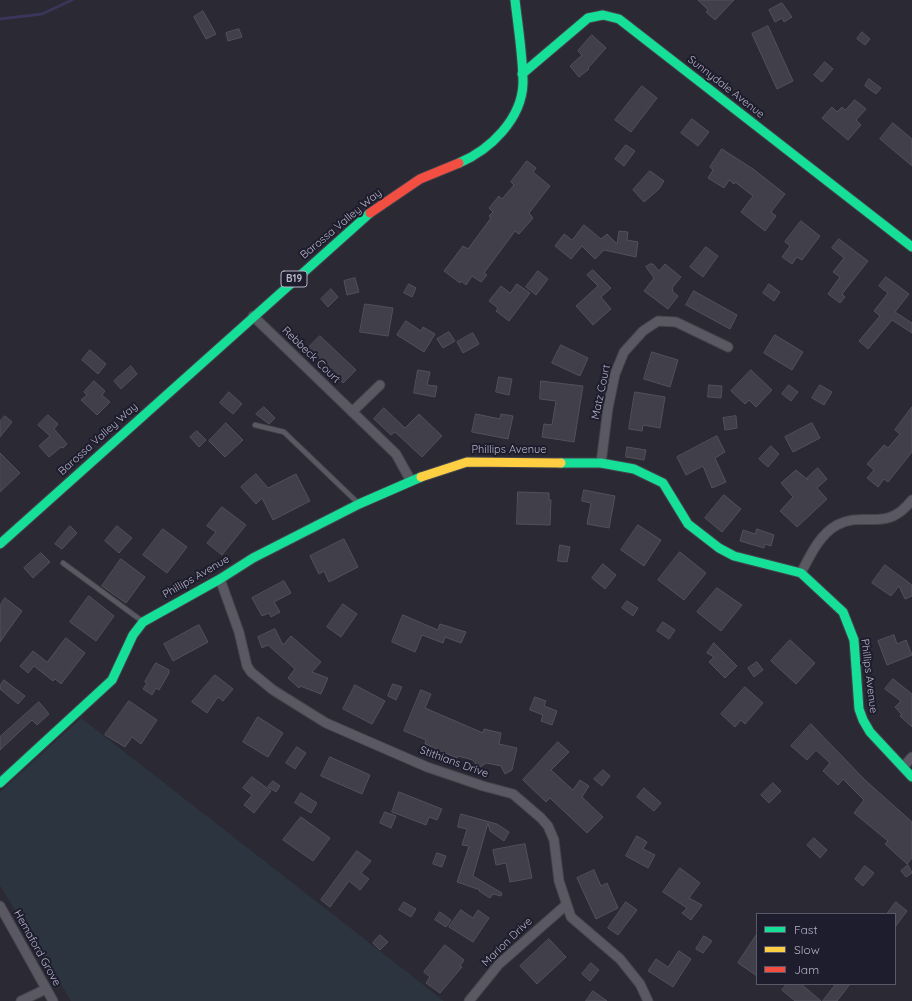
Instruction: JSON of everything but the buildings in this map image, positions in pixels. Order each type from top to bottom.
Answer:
[{"type":"street","name":"Barossa Valley Way","points":[[0,544],[253,316],[380,204],[420,179],[464,162],[496,140],[518,106],[523,84],[516,0]]},
{"type":"street","name":"Sunnydale Avenue","points":[[522,74],[588,18],[603,15],[619,19],[912,247]]},
{"type":"street","name":"Rebbeck Court","points":[[253,316],[396,454],[411,481]]},
{"type":"street","name":"Matz Court","points":[[601,463],[608,408],[615,374],[624,352],[643,331],[658,321],[676,322],[728,347]]},
{"type":"street","points":[[352,412],[380,385]]},
{"type":"street","name":"Phillips Avenue","points":[[0,783],[112,680],[135,631],[143,622],[220,579],[253,558],[359,504],[432,472],[467,462],[601,463],[634,469],[663,483],[688,524],[719,548],[734,556],[801,573],[843,612],[854,640],[860,709],[863,720],[870,732],[912,777]]},
{"type":"street","points":[[801,573],[820,541],[837,526],[857,520],[889,519],[897,515],[912,500]]},
{"type":"street","name":"Stithians Drive","points":[[220,579],[239,632],[247,666],[251,672],[273,690],[326,723],[427,767],[483,786],[513,794],[541,818],[548,826],[554,840],[560,881],[566,906],[571,917],[620,959],[640,984],[648,1001]]},
{"type":"street","points":[[903,767],[912,758]]},
{"type":"street","name":"Hemaford Grove","points":[[0,906],[53,1001]]},
{"type":"street","name":"Marion Drive","points":[[469,1001],[499,964],[566,906]]},
{"type":"street","points":[[21,1001],[46,989]]},
{"type":"lane","points":[[255,425],[284,432],[359,504]]},
{"type":"lane","points":[[63,563],[143,622]]},
{"type":"shaded area","points":[[81,718],[444,1001],[71,1001],[0,886],[0,792]]},
{"type":"waterway","points":[[0,19],[42,14],[72,0]]},
{"type":"traffic: fast","points":[[459,163],[482,150],[493,141],[502,132],[517,109],[521,96],[523,73],[515,0]]},
{"type":"traffic: fast","points":[[522,74],[588,18],[603,15],[619,19],[912,247]]},
{"type":"traffic: fast","points":[[0,544],[370,213]]},
{"type":"traffic: fast","points":[[561,463],[601,463],[634,469],[663,483],[688,524],[719,548],[734,556],[801,573],[843,612],[854,640],[859,709],[863,720],[870,732],[912,777]]},
{"type":"traffic: fast","points":[[0,783],[112,680],[133,635],[143,622],[220,579],[253,558],[359,504],[421,477]]},
{"type":"traffic: slow","points":[[421,477],[467,462],[561,463]]},
{"type":"traffic: jam","points":[[370,213],[420,179],[459,163]]}]
